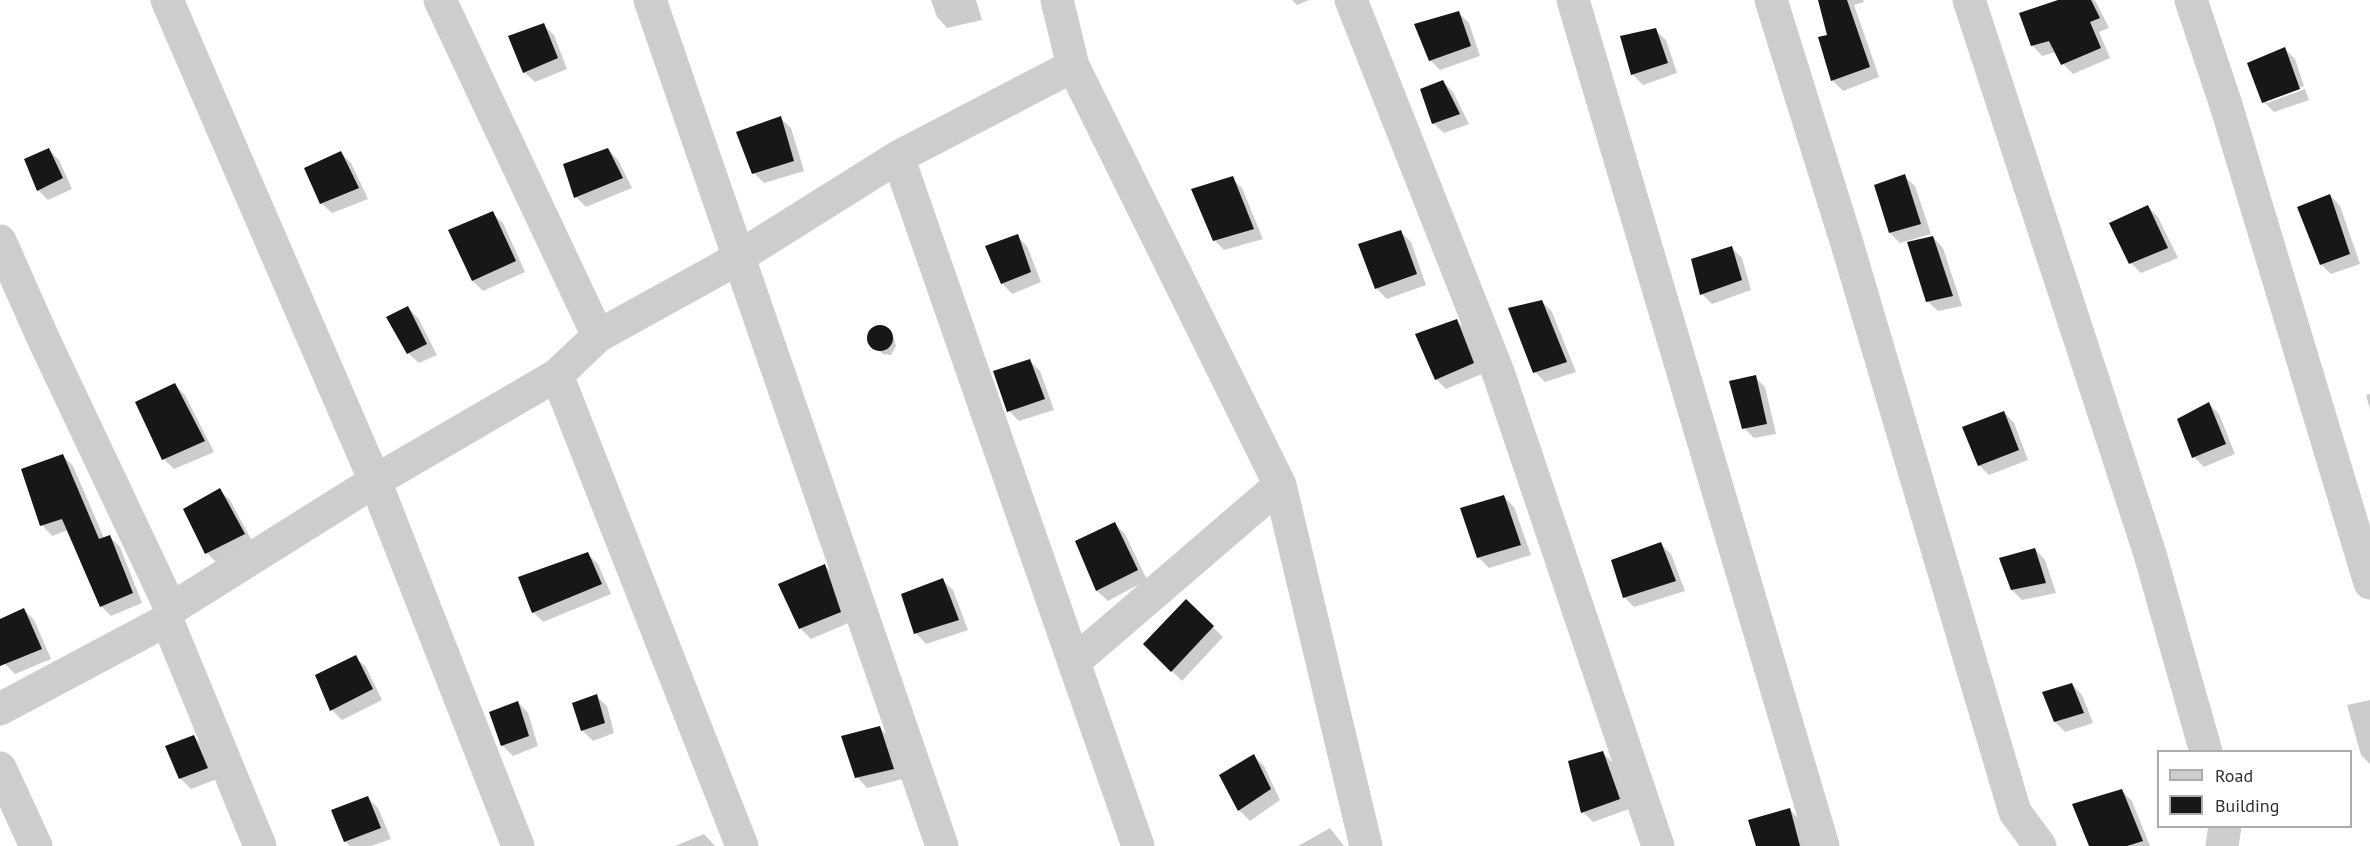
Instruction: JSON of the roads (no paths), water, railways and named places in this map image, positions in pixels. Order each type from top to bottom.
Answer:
[{"type":"street","points":[[167,0],[375,481],[518,846]]},
{"type":"street","points":[[440,0],[597,336]]},
{"type":"street","points":[[650,0],[942,846]]},
{"type":"street","points":[[1058,0],[1073,66],[1280,485],[1366,846]]},
{"type":"street","points":[[1351,0],[1498,372],[1658,846]]},
{"type":"street","points":[[1573,0],[1823,846]]},
{"type":"street","points":[[1771,0],[1848,247],[2015,812],[2040,846]]},
{"type":"street","points":[[1969,0],[2150,554],[2205,750]]},
{"type":"street","points":[[2191,0],[2226,105],[2370,583]]},
{"type":"street","points":[[0,709],[169,615],[375,481],[556,375],[597,336],[737,257],[898,157],[1073,66]]},
{"type":"street","points":[[898,157],[1138,846]]},
{"type":"street","points":[[0,241],[169,615],[260,846]]},
{"type":"street","points":[[556,375],[742,846]]},
{"type":"street","points":[[1074,662],[1280,485]]},
{"type":"street","points":[[0,768],[36,846]]},
{"type":"street","points":[[2222,846],[2225,828]]}]
